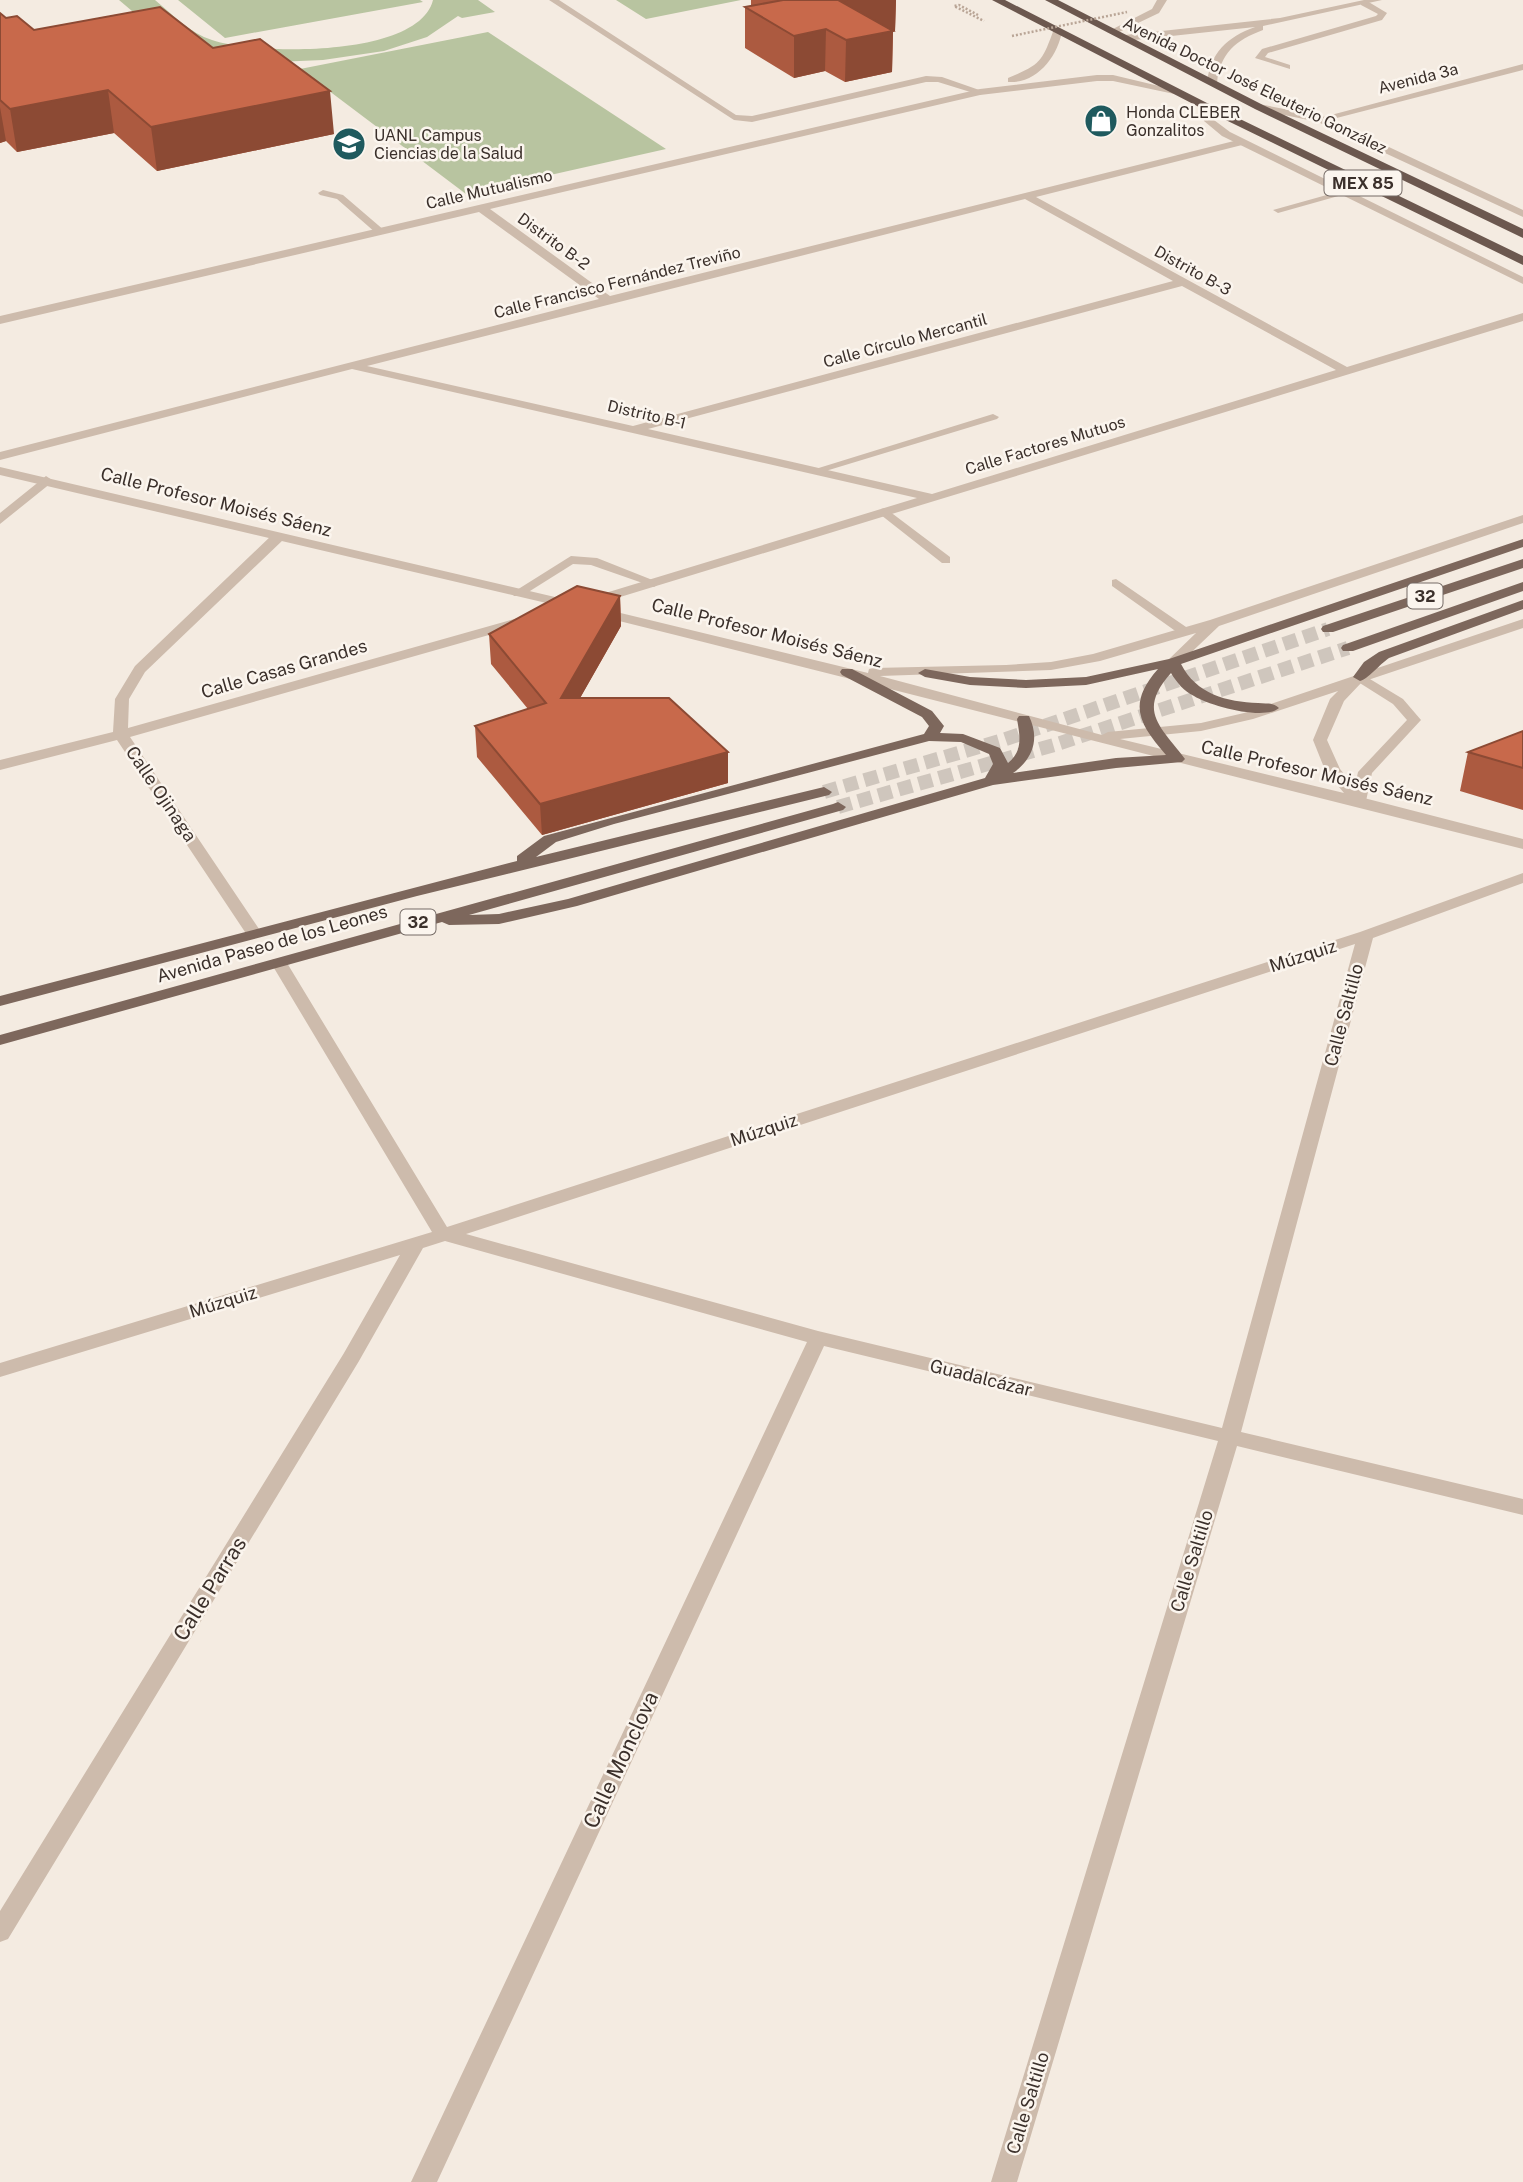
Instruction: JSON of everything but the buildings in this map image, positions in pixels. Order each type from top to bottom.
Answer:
[{"type":"highway","name":"MEX 85","points":[[997,0],[1203,105],[1523,261]]},
{"type":"highway","name":"Avenida Doctor José Eleuterio González","points":[[1051,0],[1259,107],[1523,234]]},
{"type":"main road","points":[[925,673],[970,681],[1026,684],[1086,681],[1173,662],[1523,543]]},
{"type":"main road","name":"32","points":[[1328,629],[1523,563]]},
{"type":"main road","name":"32","points":[[1348,648],[1523,586]]},
{"type":"main road","points":[[1360,677],[1369,665],[1384,655],[1523,604]]},
{"type":"main road","points":[[1173,662],[1184,681],[1212,700],[1240,708],[1272,708]]},
{"type":"main road","points":[[1173,662],[1152,683],[1144,702],[1148,721],[1177,759]]},
{"type":"main road","points":[[847,672],[927,714],[937,726],[929,737]]},
{"type":"main road","points":[[991,781],[1022,761],[1029,742],[1024,719]]},
{"type":"main road","points":[[518,864],[551,839],[609,821],[929,737],[963,738],[995,751],[1001,764],[991,781]]},
{"type":"main road","points":[[423,920],[499,919],[571,903],[991,781],[1091,766],[1177,759]]},
{"type":"main road","name":"Avenida Paseo de los Leones","points":[[0,1001],[518,864],[824,792]]},
{"type":"main road","name":"Avenida Paseo de los Leones","points":[[0,1040],[423,920],[838,807]]},
{"type":"street","points":[[1112,32],[1156,11],[1162,0]]},
{"type":"street","points":[[1125,38],[1280,21],[1377,0]]},
{"type":"street","points":[[1212,83],[1213,64],[1225,47],[1248,32],[1280,21]]},
{"type":"street","name":"Calle Mutualismo","points":[[983,91],[1046,63],[1054,48],[1057,31]]},
{"type":"street","name":"Avenida 3a","points":[[1321,119],[1523,67]]},
{"type":"street","points":[[1508,71],[1523,77]]},
{"type":"street","name":"Calle Mutualismo","points":[[0,320],[983,91],[1113,78],[1178,92]]},
{"type":"street","points":[[1203,105],[1209,121],[1242,142],[1523,281]]},
{"type":"street","points":[[1259,107],[1321,119],[1523,214]]},
{"type":"street","name":"Calle Francisco Fernández Treviño","points":[[0,456],[608,300],[1242,142]]},
{"type":"street","name":"Distrito B-3","points":[[1025,195],[1346,371]]},
{"type":"street","name":"Distrito B-2","points":[[481,208],[608,300]]},
{"type":"street","name":"Calle Círculo Mercantil","points":[[636,429],[1182,282]]},
{"type":"street","name":"Calle Factores Mutuos","points":[[576,606],[1523,317]]},
{"type":"street","name":"Distrito B-1","points":[[353,366],[934,497]]},
{"type":"street","name":"Calle Profesor Moisés Sáenz","points":[[0,471],[847,672],[1177,759],[1359,801],[1523,844]]},
{"type":"street","points":[[0,520],[46,480]]},
{"type":"street","points":[[847,672],[925,673],[1051,666],[1095,658],[1215,623],[1523,519]]},
{"type":"street","name":"Calle Ojinaga","points":[[253,932],[121,735],[118,709],[124,689],[140,669],[278,537]]},
{"type":"street","name":"Calle Casas Grandes","points":[[0,765],[121,735],[576,606]]},
{"type":"street","points":[[1173,662],[1215,623]]},
{"type":"street","points":[[1094,737],[1201,727],[1272,708],[1523,623]]},
{"type":"street","points":[[1359,801],[1333,770],[1320,740],[1337,699],[1360,677]]},
{"type":"street","name":"Múzquiz","points":[[0,1370],[416,1244],[1366,935],[1523,878]]},
{"type":"street","name":"Calle Saltillo","points":[[1004,2182],[1229,1438],[1366,935]]},
{"type":"street","points":[[279,963],[442,1234]]},
{"type":"street","name":"Guadalcázar","points":[[442,1234],[818,1338],[1523,1507]]},
{"type":"street","name":"Calle Parras","points":[[0,1932],[352,1356],[416,1244]]},
{"type":"street","name":"Calle Monclova","points":[[424,2182],[818,1338]]},
{"type":"lane","points":[[553,0],[734,117],[742,119],[752,119],[926,79],[939,79],[983,91]]},
{"type":"lane","points":[[1286,67],[1259,58],[1265,51],[1379,18],[1383,13],[1364,3]]},
{"type":"lane","points":[[1278,210],[1344,192]]},
{"type":"lane","points":[[323,193],[340,197],[380,231]]},
{"type":"lane","points":[[815,471],[993,417]]},
{"type":"lane","points":[[885,512],[946,560]]},
{"type":"lane","points":[[518,593],[571,560],[593,561],[654,583]]},
{"type":"lane","points":[[1116,583],[1185,632]]},
{"type":"lane","points":[[1359,801],[1365,772],[1414,720],[1403,706],[1360,677]]},
{"type":"path","points":[[958,5],[990,23],[954,6],[958,5]]},
{"type":"path","points":[[1025,39],[1013,35],[1128,12]]},
{"type":"green space","points":[[119,0],[155,0],[204,37],[234,45],[263,48],[334,47],[369,42],[399,33],[421,19],[433,0],[478,0],[495,12],[462,18],[458,16],[427,37],[384,51],[323,60],[276,62],[165,39]]},
{"type":"green space","points":[[178,0],[420,0],[423,2],[225,38]]},
{"type":"green space","points":[[616,0],[741,0],[646,19]]},
{"type":"green space","points":[[488,32],[666,149],[466,194],[300,69]]},
{"type":"tunnel","points":[[824,792],[1003,740],[1328,629]]},
{"type":"tunnel","points":[[838,807],[1054,745],[1348,648]]},
{"type":"place","name":"Honda CLEBER Gonzalitos","points":[[1101,121]]},
{"type":"place","name":"UANL Campus Ciencias de la Salud","points":[[349,144]]}]
